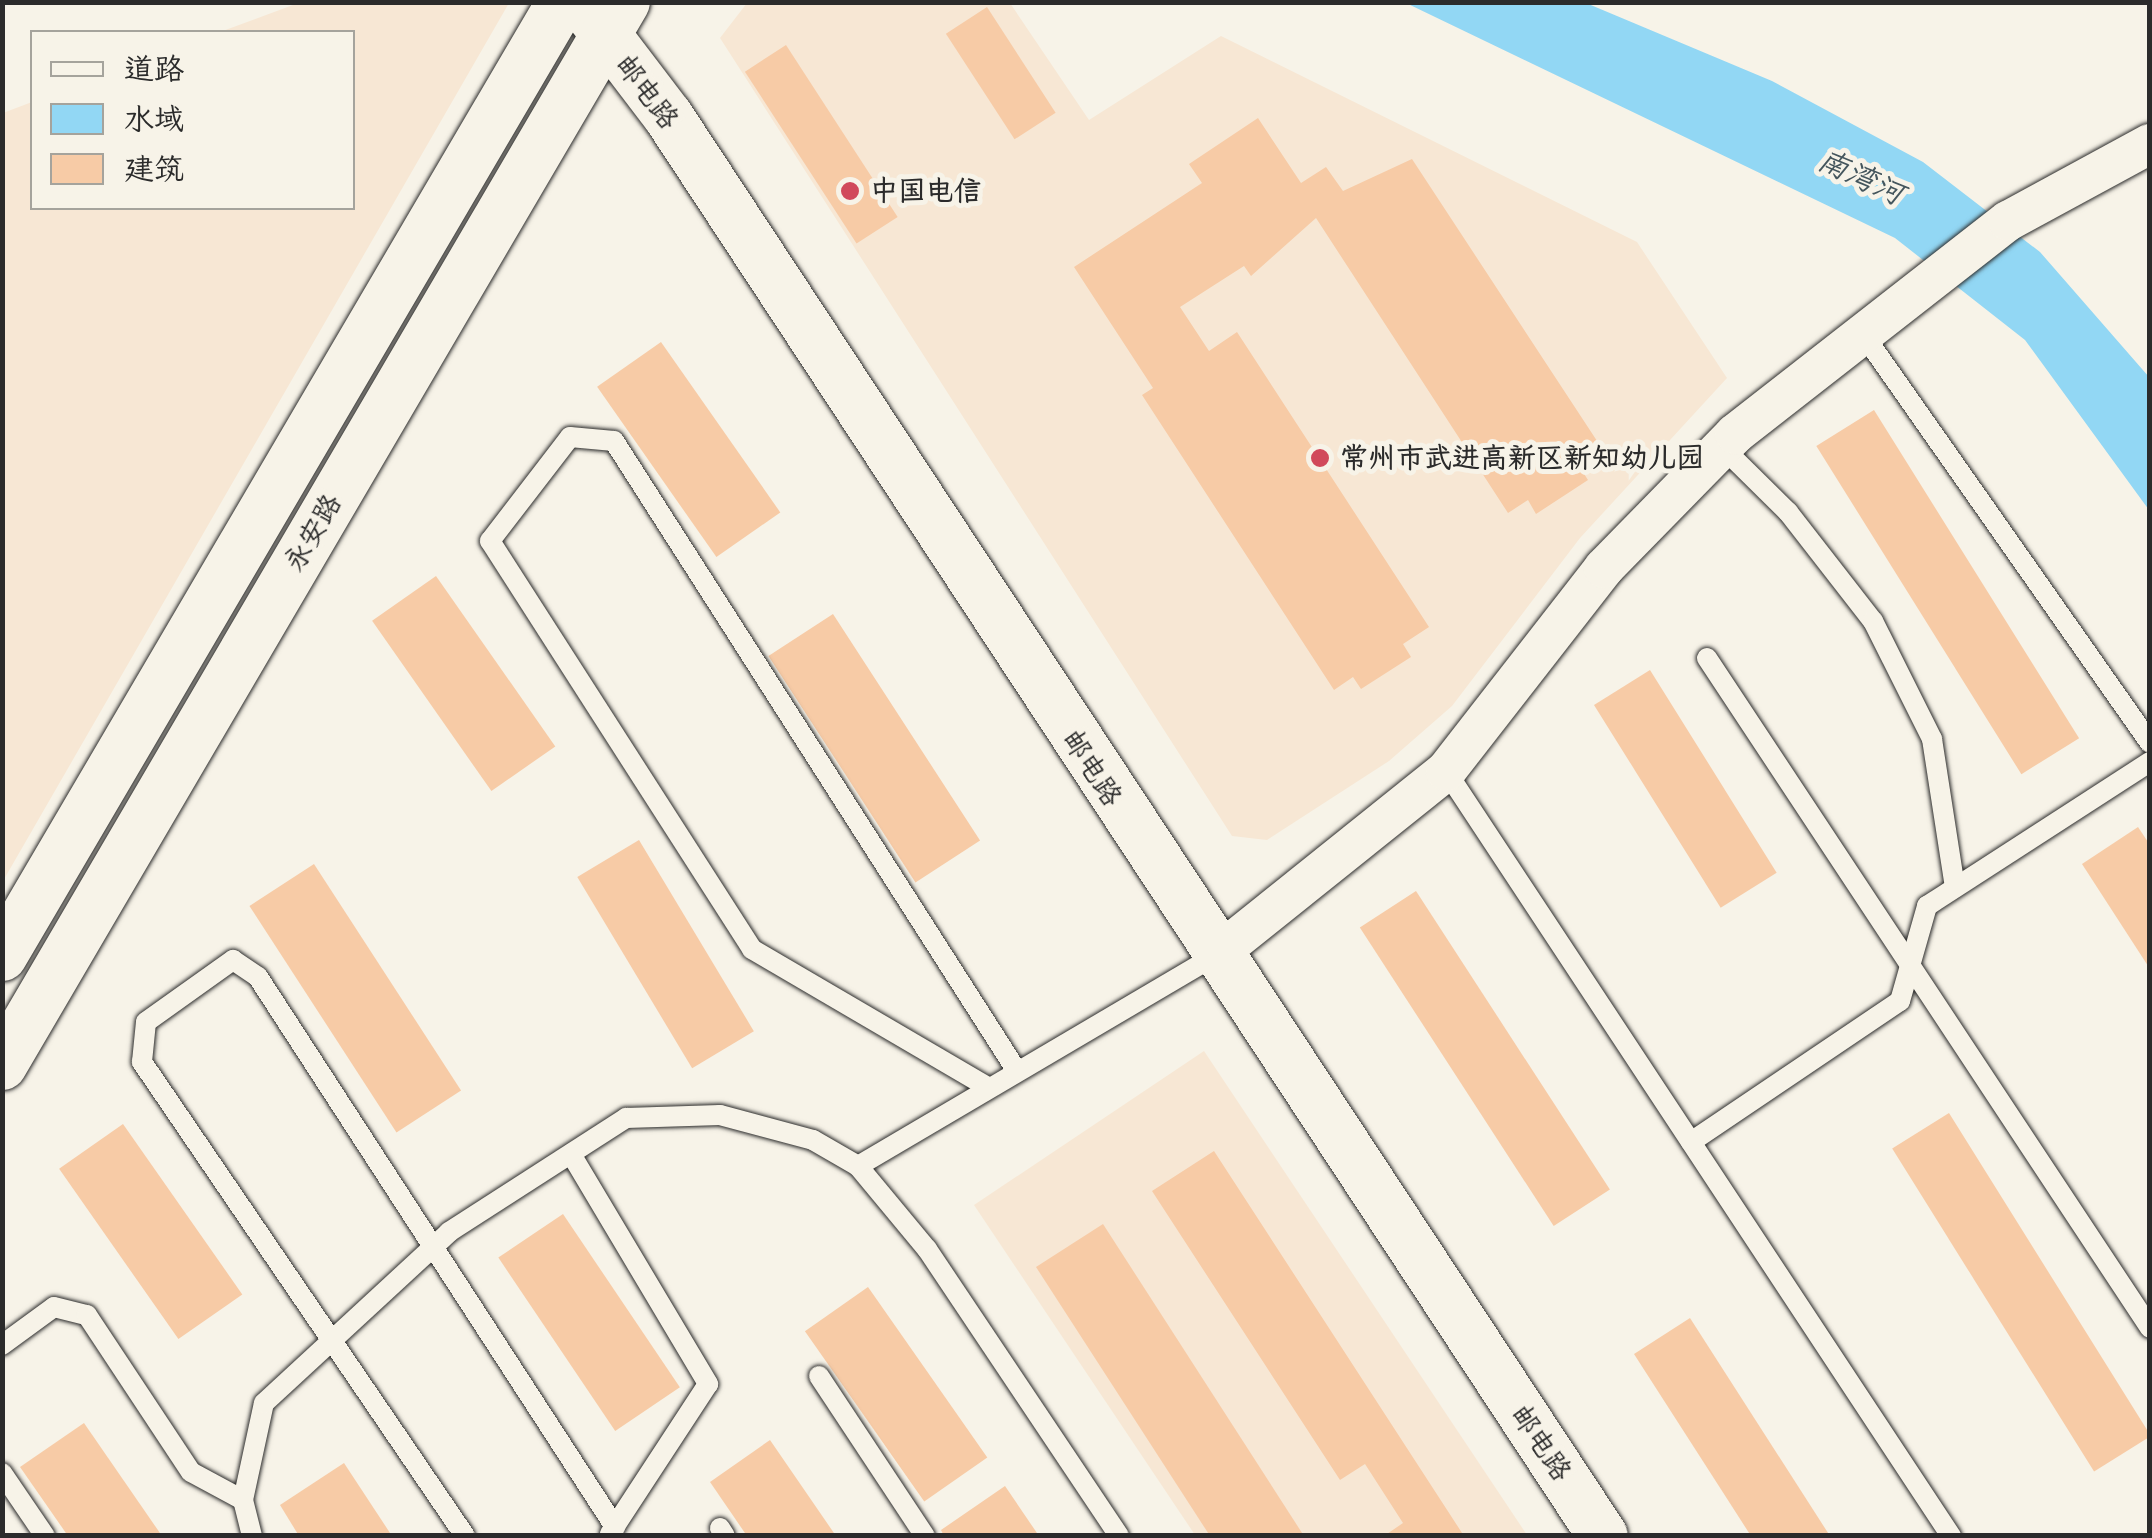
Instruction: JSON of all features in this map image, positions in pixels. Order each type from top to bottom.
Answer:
[{"type":"street","name":"邮电路","points":[[592,10],[668,116],[1214,956],[1603,1536]]},
{"type":"street","name":"永安路","points":[[2,956],[592,10]]},
{"type":"street","name":"永安路","points":[[2,1065],[592,10]]},
{"type":"street","points":[[1214,956],[1446,771],[1604,568],[1722,447],[1892,303],[2008,221],[2150,144]]},
{"type":"lane","points":[[1860,330],[2150,743]]},
{"type":"lane","points":[[986,1086],[752,949],[490,541],[570,438],[614,441],[1015,1068]]},
{"type":"lane","points":[[1722,447],[1788,512],[1874,621],[1932,739],[1956,887]]},
{"type":"lane","points":[[1707,658],[1908,970],[2150,1328]]},
{"type":"lane","points":[[1691,1142],[1900,1002],[1927,906],[2150,762]]},
{"type":"lane","points":[[1446,771],[1951,1536]]},
{"type":"lane","points":[[858,1166],[1015,1068],[1214,956]]},
{"type":"lane","points":[[464,1536],[142,1062],[146,1022],[232,960],[258,976],[612,1531],[708,1384],[571,1154]]},
{"type":"lane","points":[[252,1536],[243,1500],[264,1403],[433,1247],[626,1118],[720,1115],[813,1140],[858,1166],[927,1249],[1119,1536]]},
{"type":"lane","points":[[2,1346],[54,1307],[87,1315],[191,1472],[243,1500]]},
{"type":"lane","points":[[820,1376],[925,1536]]},
{"type":"lane","points":[[2,1473],[45,1536]]},
{"type":"shaded area","points":[[301,2],[509,3],[3,881],[3,113],[30,103],[30,210],[355,210],[355,30],[225,30]]},
{"type":"shaded area","name":"常州市武进高新区新知幼儿园","points":[[747,3],[1010,3],[1089,120],[1221,36],[1637,242],[1727,378],[1580,538],[1452,706],[1389,761],[1267,840],[1232,836],[720,38]]},
{"type":"shaded area","points":[[1204,1051],[1527,1535],[1195,1535],[974,1205]]},
{"type":"water","name":"南湾河","points":[[1406,3],[1586,3],[1772,81],[1923,162],[2040,252],[2149,377],[2149,510],[2025,340],[1895,238]]},
{"type":"building","points":[[987,7],[1056,113],[1015,139],[946,34]]},
{"type":"building","points":[[786,45],[898,217],[857,244],[745,72]]},
{"type":"building","points":[[1258,118],[1301,183],[1326,167],[1343,191],[1412,159],[1601,447],[1577,463],[1588,480],[1536,514],[1528,500],[1508,513],[1316,218],[1251,276],[1244,266],[1180,307],[1209,351],[1237,332],[1429,627],[1403,644],[1411,657],[1361,689],[1353,677],[1334,690],[1142,395],[1153,388],[1074,267],[1202,183],[1189,164]]},
{"type":"building","points":[[661,342],[780,512],[716,557],[597,387]]},
{"type":"building","points":[[1874,410],[2079,738],[2021,774],[1816,446]]},
{"type":"building","points":[[436,576],[555,746],[491,791],[372,621]]},
{"type":"building","points":[[833,614],[980,840],[915,882],[768,656]]},
{"type":"building","points":[[1650,670],[1777,873],[1721,908],[1594,705]]},
{"type":"building","points":[[2138,827],[2150,845],[2150,969],[2082,864]]},
{"type":"building","points":[[639,840],[754,1031],[692,1068],[577,877]]},
{"type":"building","points":[[314,864],[461,1090],[396,1132],[249,906]]},
{"type":"building","points":[[1416,891],[1610,1190],[1554,1226],[1360,927]]},
{"type":"building","points":[[1949,1113],[2150,1435],[2094,1472],[1892,1149]]},
{"type":"building","points":[[123,1124],[242,1294],[178,1339],[59,1169]]},
{"type":"building","points":[[1214,1151],[1464,1536],[1384,1536],[1403,1523],[1365,1464],[1340,1480],[1152,1191]]},
{"type":"building","points":[[563,1214],[680,1387],[615,1431],[498,1258]]},
{"type":"building","points":[[1103,1224],[1304,1536],[1210,1536],[1036,1267]]},
{"type":"building","points":[[868,1287],[987,1457],[924,1502],[805,1331]]},
{"type":"building","points":[[1690,1318],[1830,1536],[1751,1536],[1634,1354]]},
{"type":"building","points":[[84,1423],[162,1536],[68,1536],[20,1467]]},
{"type":"building","points":[[770,1440],[836,1536],[747,1536],[710,1482]]},
{"type":"building","points":[[344,1463],[392,1536],[299,1536],[280,1505]]},
{"type":"building","points":[[1005,1486],[1039,1536],[944,1536],[941,1530]]},
{"type":"place","name":"中国电信","points":[[850,191]]},
{"type":"place","name":"常州市武进高新区新知幼儿园","points":[[1320,458]]}]
